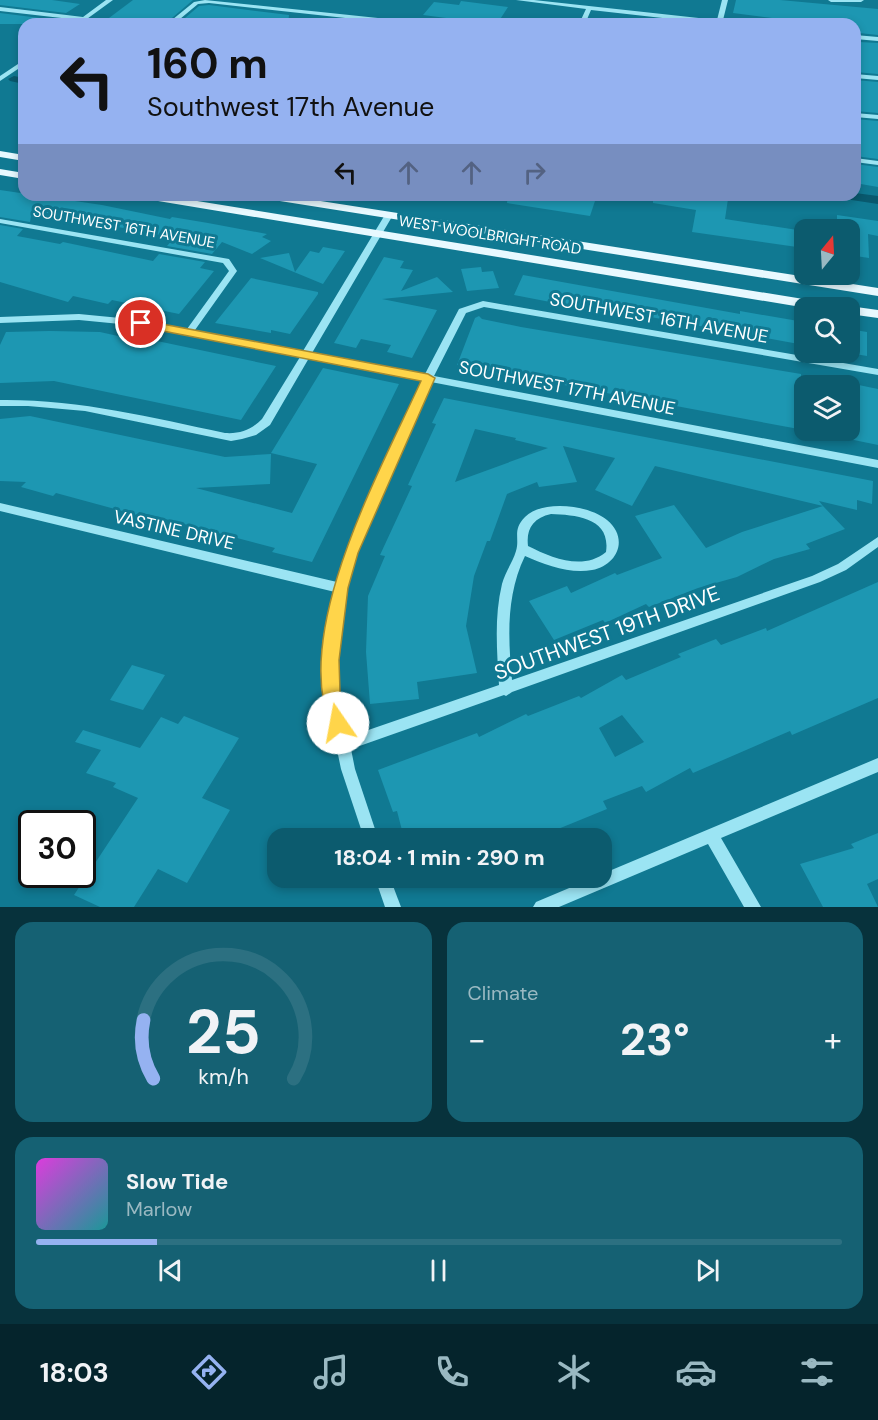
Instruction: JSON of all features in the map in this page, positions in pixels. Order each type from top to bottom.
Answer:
[{"type":"main road","points":[[0,154],[18,157]]},
{"type":"main road","points":[[0,172],[18,175]]},
{"type":"main road","name":"WEST WOOLBRIGHT ROAD","points":[[178,201],[794,301]]},
{"type":"main road","name":"WEST WOOLBRIGHT ROAD","points":[[299,201],[878,292]]},
{"type":"main road","points":[[860,312],[878,314]]},
{"type":"street","points":[[85,18],[110,0]]},
{"type":"street","points":[[519,0],[676,18]]},
{"type":"street","points":[[720,18],[725,0]]},
{"type":"street","points":[[831,0],[861,0]]},
{"type":"street","points":[[177,18],[196,3],[209,1],[362,18]]},
{"type":"street","points":[[0,13],[3,9],[14,5]]},
{"type":"street","points":[[585,18],[589,8]]},
{"type":"street","points":[[3,9],[76,18]]},
{"type":"street","points":[[861,38],[878,39]]},
{"type":"street","points":[[0,79],[18,66]]},
{"type":"street","points":[[861,77],[878,78]]},
{"type":"street","points":[[861,116],[878,117]]},
{"type":"street","points":[[861,161],[878,163]]},
{"type":"street","points":[[0,403],[66,404],[237,438],[259,430],[307,355],[389,215]]},
{"type":"street","name":"SOUTHWEST 16TH AVENUE","points":[[0,221],[226,261],[233,272],[189,332]]},
{"type":"street","name":"SOUTHWEST 16TH AVENUE","points":[[428,378],[457,317],[471,306],[497,306],[878,372]]},
{"type":"street","name":"SOUTHWEST 17TH AVENUE","points":[[0,320],[104,319],[189,332],[878,464]]},
{"type":"street","points":[[368,828],[342,746],[332,692],[330,660],[340,588],[351,553],[428,378]]},
{"type":"street","name":"VASTINE DRIVE","points":[[0,507],[340,588]]},
{"type":"street","points":[[506,690],[502,619],[505,593],[514,563],[523,549],[521,539],[526,521],[532,514],[551,510],[571,510],[599,519],[606,525],[614,539],[611,554],[606,560],[589,566],[549,560],[523,549]]},
{"type":"street","name":"SOUTHWEST 19TH DRIVE","points":[[342,746],[816,579],[842,567],[878,541]]},
{"type":"street","points":[[541,907],[878,765]]},
{"type":"street","points":[[712,836],[753,907]]},
{"type":"street","points":[[386,888],[393,907]]},
{"type":"building","points":[[0,0],[52,0],[80,4],[66,13],[0,5]]},
{"type":"building","points":[[133,0],[193,0],[172,18],[109,18]]},
{"type":"building","points":[[736,0],[780,0],[878,9],[878,35],[861,33],[861,18],[772,18],[733,13]]},
{"type":"building","points":[[461,1],[508,7],[501,18],[446,18],[423,15],[434,2],[459,5]]},
{"type":"building","points":[[209,5],[289,15],[289,18],[185,18],[199,6]]},
{"type":"building","points":[[0,13],[40,18],[18,18],[18,24],[0,24]]},
{"type":"building","points":[[861,42],[878,43],[878,74],[861,73]]},
{"type":"building","points":[[861,81],[878,82],[878,113],[861,112]]},
{"type":"building","points":[[861,120],[878,121],[878,159],[861,157]]},
{"type":"building","points":[[861,165],[878,167],[878,187],[861,184]]},
{"type":"building","points":[[0,190],[18,193],[18,201],[75,201],[102,205],[170,219],[172,217],[267,234],[262,237],[271,241],[252,254],[222,242],[212,254],[167,246],[174,238],[32,210],[30,222],[0,217]]},
{"type":"building","points":[[507,201],[595,201],[590,216],[507,203]]},
{"type":"building","points":[[653,201],[728,201],[725,219],[794,229],[794,247],[692,232],[696,210],[653,203]]},
{"type":"building","points":[[837,215],[878,221],[878,236],[868,234],[869,258],[860,257],[860,219],[837,219]]},
{"type":"building","points":[[0,225],[23,229],[17,236],[60,244],[63,242],[153,261],[159,254],[205,262],[200,268],[214,271],[179,314],[112,300],[108,304],[73,296],[68,302],[0,282]]},
{"type":"building","points":[[323,247],[345,251],[323,284],[260,258],[289,253],[295,272],[310,251],[319,253]]},
{"type":"building","points":[[384,257],[404,261],[400,268],[413,270],[401,291],[437,277],[453,292],[382,299],[437,310],[412,358],[387,352],[391,345],[361,339],[356,348],[334,343]]},
{"type":"building","points":[[481,267],[482,272],[493,271],[499,288],[467,291],[461,269]]},
{"type":"building","points":[[523,275],[740,314],[740,311],[794,320],[794,343],[634,314],[633,318],[514,295]]},
{"type":"building","points":[[251,278],[318,292],[318,294],[290,334],[215,323]]},
{"type":"building","points":[[479,316],[482,319],[521,327],[801,374],[794,375],[794,428],[457,365],[475,318]]},
{"type":"building","points":[[860,331],[867,332],[867,356],[860,355]]},
{"type":"building","points":[[6,332],[100,332],[136,340],[138,337],[276,366],[241,420],[54,381],[0,383],[0,345]]},
{"type":"building","points":[[323,368],[399,384],[312,562],[272,552],[275,548],[139,512],[137,515],[56,493],[53,496],[21,487],[26,482],[0,481],[0,419],[30,416],[225,457],[271,454],[270,484],[196,488],[292,513],[317,464],[271,453]]},
{"type":"building","points":[[860,385],[878,389],[878,445],[859,441]]},
{"type":"building","points":[[444,398],[873,481],[872,504],[857,500],[857,510],[819,501],[823,506],[655,466],[632,506],[595,490],[615,458],[563,446],[577,482],[539,487],[537,482],[507,494],[490,541],[487,541],[474,576],[466,626],[477,673],[417,682],[419,699],[370,704],[366,652],[368,596],[385,556],[380,555],[412,486],[408,485],[436,424],[432,423]],"holes":[[[475,429],[516,438],[515,440],[548,448],[455,482]]]},
{"type":"building","points":[[674,505],[706,548],[742,532],[823,506],[845,529],[806,544],[810,549],[774,559],[737,577],[698,588],[649,607],[646,604],[605,623],[603,620],[554,640],[529,601],[567,586],[571,593],[615,573],[617,575],[662,558],[635,516]]},
{"type":"building","points":[[878,582],[878,698],[792,735],[790,731],[693,773],[690,768],[646,792],[642,786],[603,801],[607,809],[560,828],[401,828],[397,811],[393,812],[378,770],[477,733],[479,737],[526,714],[528,716],[579,696],[581,698],[622,675],[626,680],[681,657],[678,654],[716,639],[721,645],[766,628],[767,631]],"holes":[[[622,715],[644,742],[615,757],[599,728]]]},
{"type":"building","points":[[132,665],[165,675],[143,710],[110,700]]},
{"type":"building","points":[[184,716],[239,738],[202,798],[230,810],[187,883],[158,869],[134,907],[100,907],[74,895],[79,888],[96,888],[96,862],[138,798],[113,787],[116,783],[86,773],[101,750],[75,742],[83,730],[140,748],[161,717],[178,724]]},
{"type":"building","points":[[878,833],[878,879],[867,884],[878,907],[823,907],[800,864],[854,848],[851,844]]},
{"type":"waterway","points":[[14,79],[18,80]]},
{"type":"waterway","points":[[861,197],[878,200]]},
{"type":"route","points":[[141,323],[428,378],[351,553],[340,588],[334,616],[330,660],[332,692],[338,723]]}]
